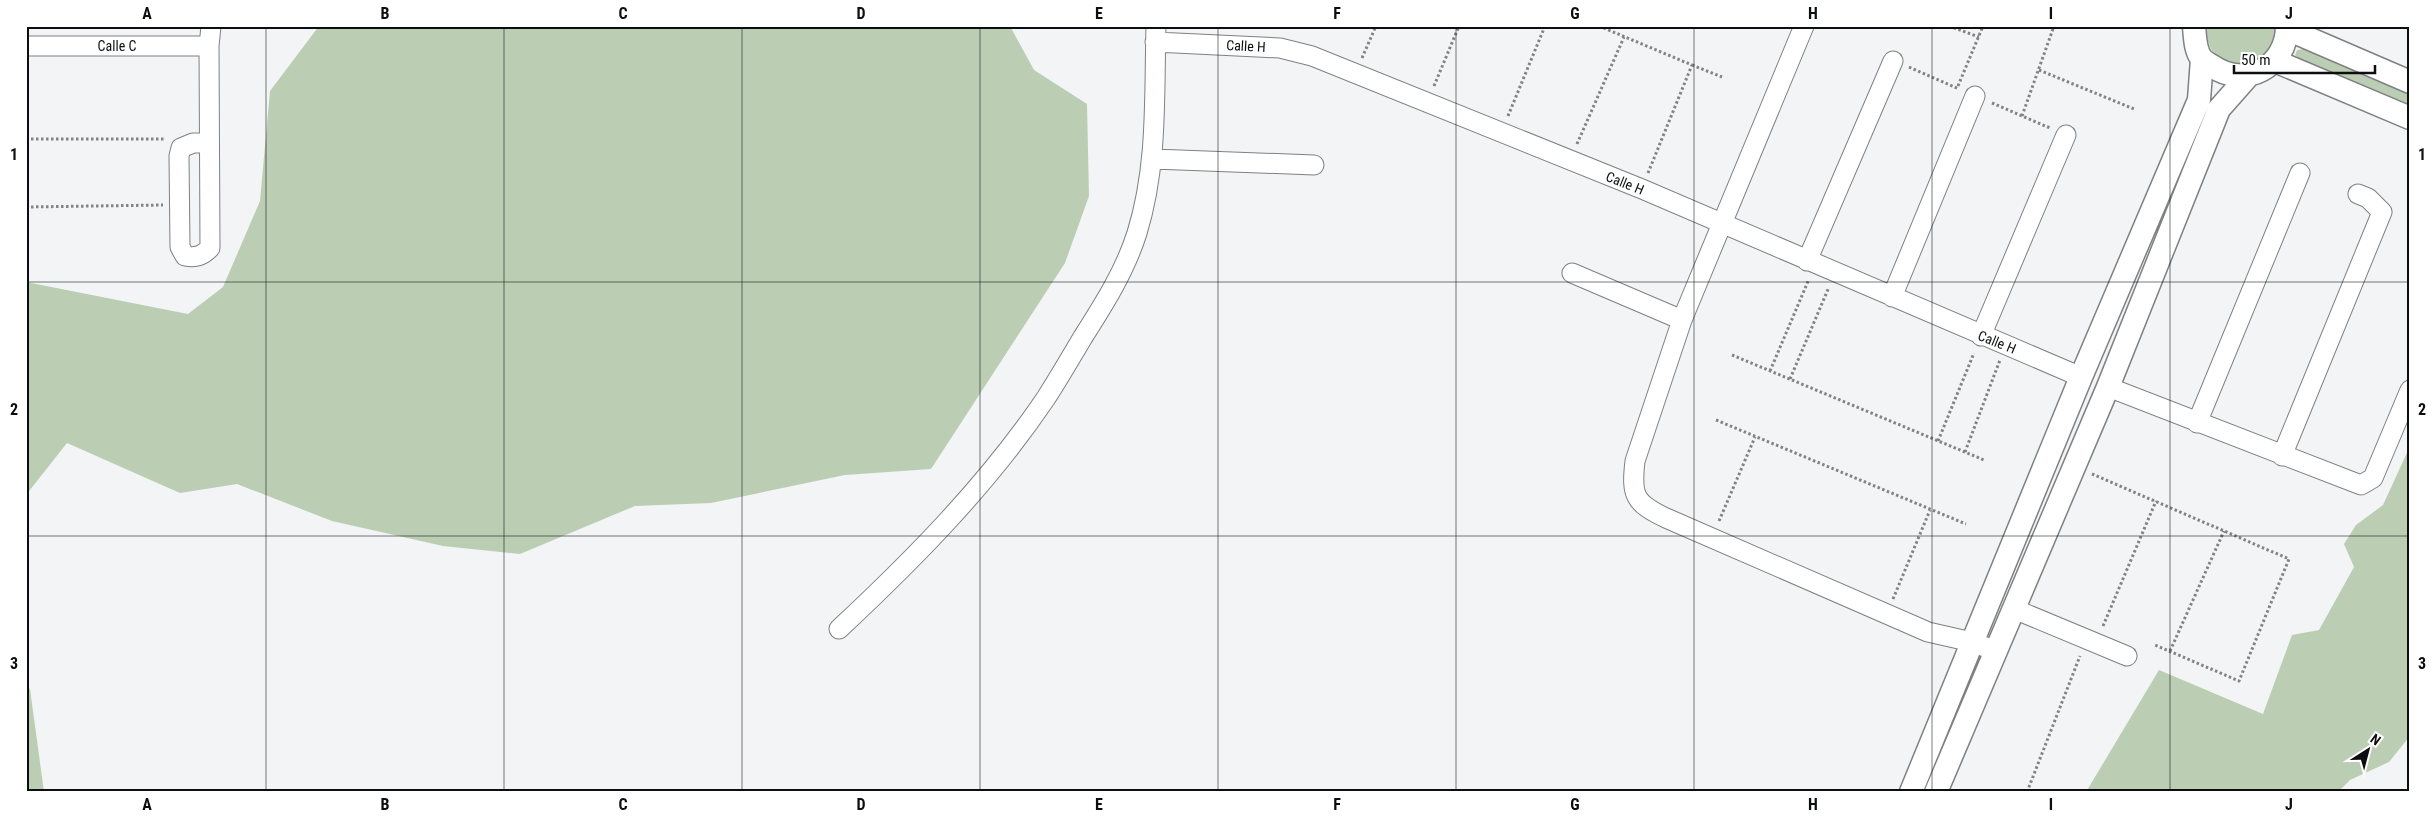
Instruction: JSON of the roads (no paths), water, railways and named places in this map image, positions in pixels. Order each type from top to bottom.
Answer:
[{"type":"street","points":[[201,143],[180,148],[179,156],[180,246],[185,256],[193,258],[203,255],[210,248],[201,143],[211,26]]},
{"type":"street","points":[[1804,26],[1682,320],[1635,461],[1633,482],[1635,497],[1646,508],[1711,539],[1886,615],[1928,632],[1972,642],[1996,651]]},
{"type":"street","points":[[1911,792],[2081,377],[2199,100],[2202,59],[2195,42],[2194,26]]},
{"type":"street","points":[[2202,59],[2220,72],[2234,76],[2250,75],[2263,71],[2275,61],[2283,50],[2287,28],[2410,82]]},
{"type":"street","points":[[839,629],[882,589],[961,505],[1046,398],[1115,284],[1128,258],[1137,233],[1153,159],[1156,34]]},
{"type":"street","name":"Calle H","points":[[1156,34],[1283,49],[1312,56],[1642,189],[1981,336],[2081,377]]},
{"type":"street","name":"Calle C","points":[[26,46],[209,46]]},
{"type":"street","points":[[1811,263],[1894,61]]},
{"type":"street","points":[[2275,61],[2410,118]]},
{"type":"street","points":[[1936,792],[2073,465],[2108,387],[2219,109],[2250,75]]},
{"type":"street","points":[[1892,297],[1975,96]]},
{"type":"street","points":[[1981,336],[2066,135]]},
{"type":"street","points":[[1153,159],[1314,165]]},
{"type":"street","points":[[2197,423],[2300,173]]},
{"type":"street","points":[[2282,456],[2382,212],[2368,198],[2358,194]]},
{"type":"street","points":[[1572,273],[1682,320]]},
{"type":"street","points":[[2081,377],[2360,485],[2373,478],[2410,390]]},
{"type":"street","points":[[2014,609],[2128,656]]}]
